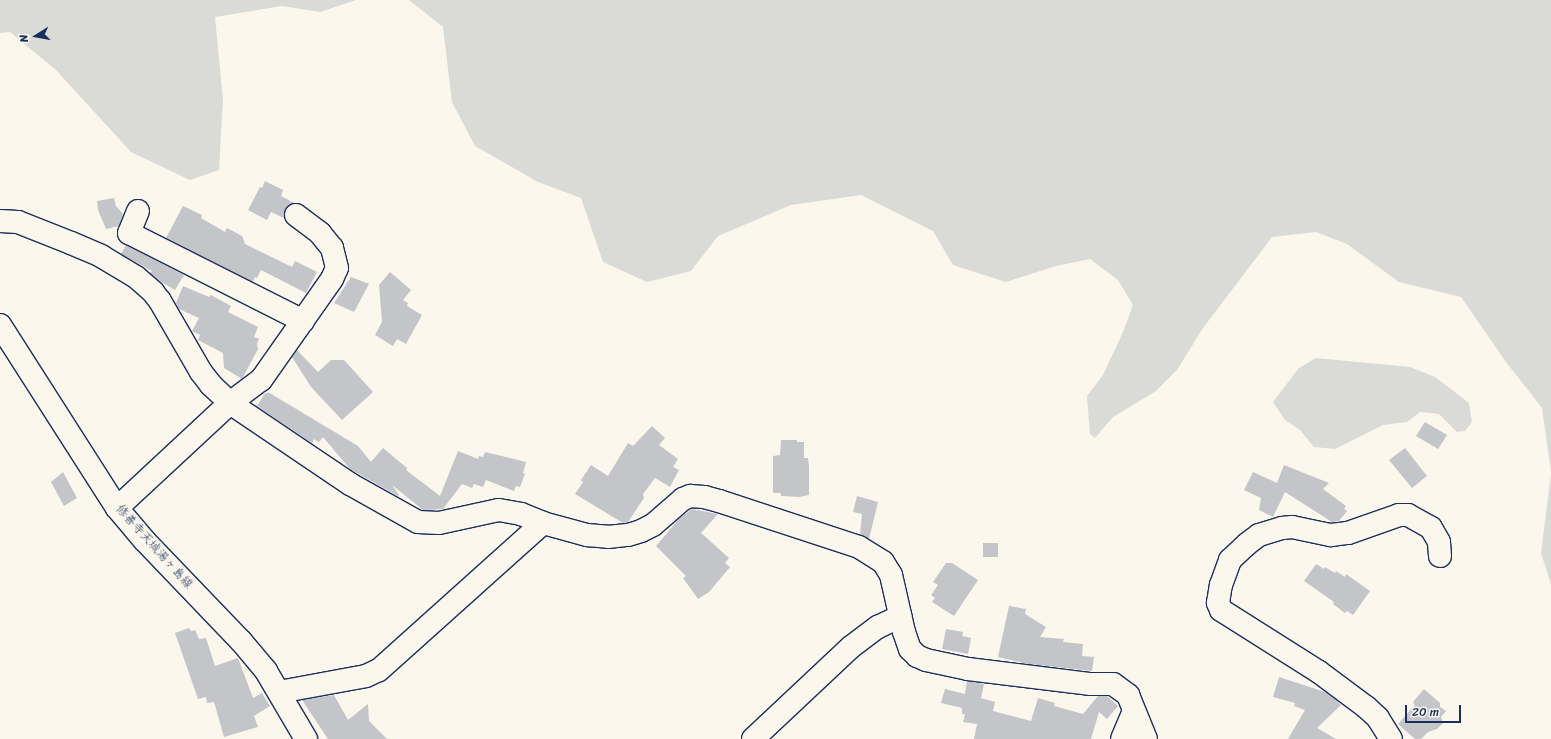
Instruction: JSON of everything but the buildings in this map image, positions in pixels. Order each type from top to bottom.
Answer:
[{"type":"street","points":[[138,211],[129,233],[303,321]]},
{"type":"street","points":[[117,508],[230,403],[261,380],[332,279],[337,268],[332,248],[320,233],[296,215]]},
{"type":"street","points":[[0,221],[18,222],[71,243],[101,256],[136,277],[153,292],[160,301],[201,372],[211,385],[230,403],[344,480],[418,522],[440,523],[499,510],[521,514],[543,523],[587,535],[608,537],[628,535],[653,525],[683,499],[690,496],[704,497],[870,551],[889,568],[910,649],[917,656],[926,660],[968,669],[1091,684],[1113,684],[1128,695],[1146,739]]},
{"type":"street","name":"修善寺天城湯ヶ島線","points":[[0,325],[117,508],[170,568],[241,641],[266,671],[306,739]]},
{"type":"street","points":[[1391,739],[1378,718],[1366,707],[1319,672],[1221,610],[1218,603],[1221,584],[1230,560],[1247,544],[1259,535],[1282,528],[1292,527],[1331,535],[1348,533],[1399,515],[1408,515],[1431,528],[1439,542],[1440,556]]},
{"type":"street","points":[[279,692],[366,676],[379,670],[543,523]]},
{"type":"street","points":[[753,739],[851,648],[878,627],[901,616]]},
{"type":"street","points":[[1122,739],[1134,711]]},
{"type":"shaded area","points":[[0,0],[356,0],[320,12],[282,6],[215,17],[223,100],[219,170],[190,180],[131,152],[56,70],[10,32],[0,33]]},
{"type":"shaded area","points":[[409,0],[1551,0],[1551,472],[1542,408],[1506,362],[1461,297],[1399,282],[1347,244],[1316,232],[1272,237],[1203,328],[1177,370],[1156,391],[1113,417],[1095,438],[1090,434],[1087,396],[1103,375],[1123,332],[1133,305],[1118,280],[1090,259],[1056,266],[1006,282],[953,265],[933,231],[861,195],[791,205],[718,236],[691,271],[647,282],[603,262],[581,198],[538,182],[475,146],[452,102],[443,27]]},
{"type":"shaded area","points":[[1316,358],[1410,367],[1435,377],[1469,403],[1472,422],[1465,431],[1457,432],[1439,414],[1420,412],[1407,422],[1383,425],[1335,449],[1314,447],[1300,430],[1285,420],[1273,402],[1299,368]]},
{"type":"shaded area","points":[[1551,474],[1551,584],[1541,553]]}]
